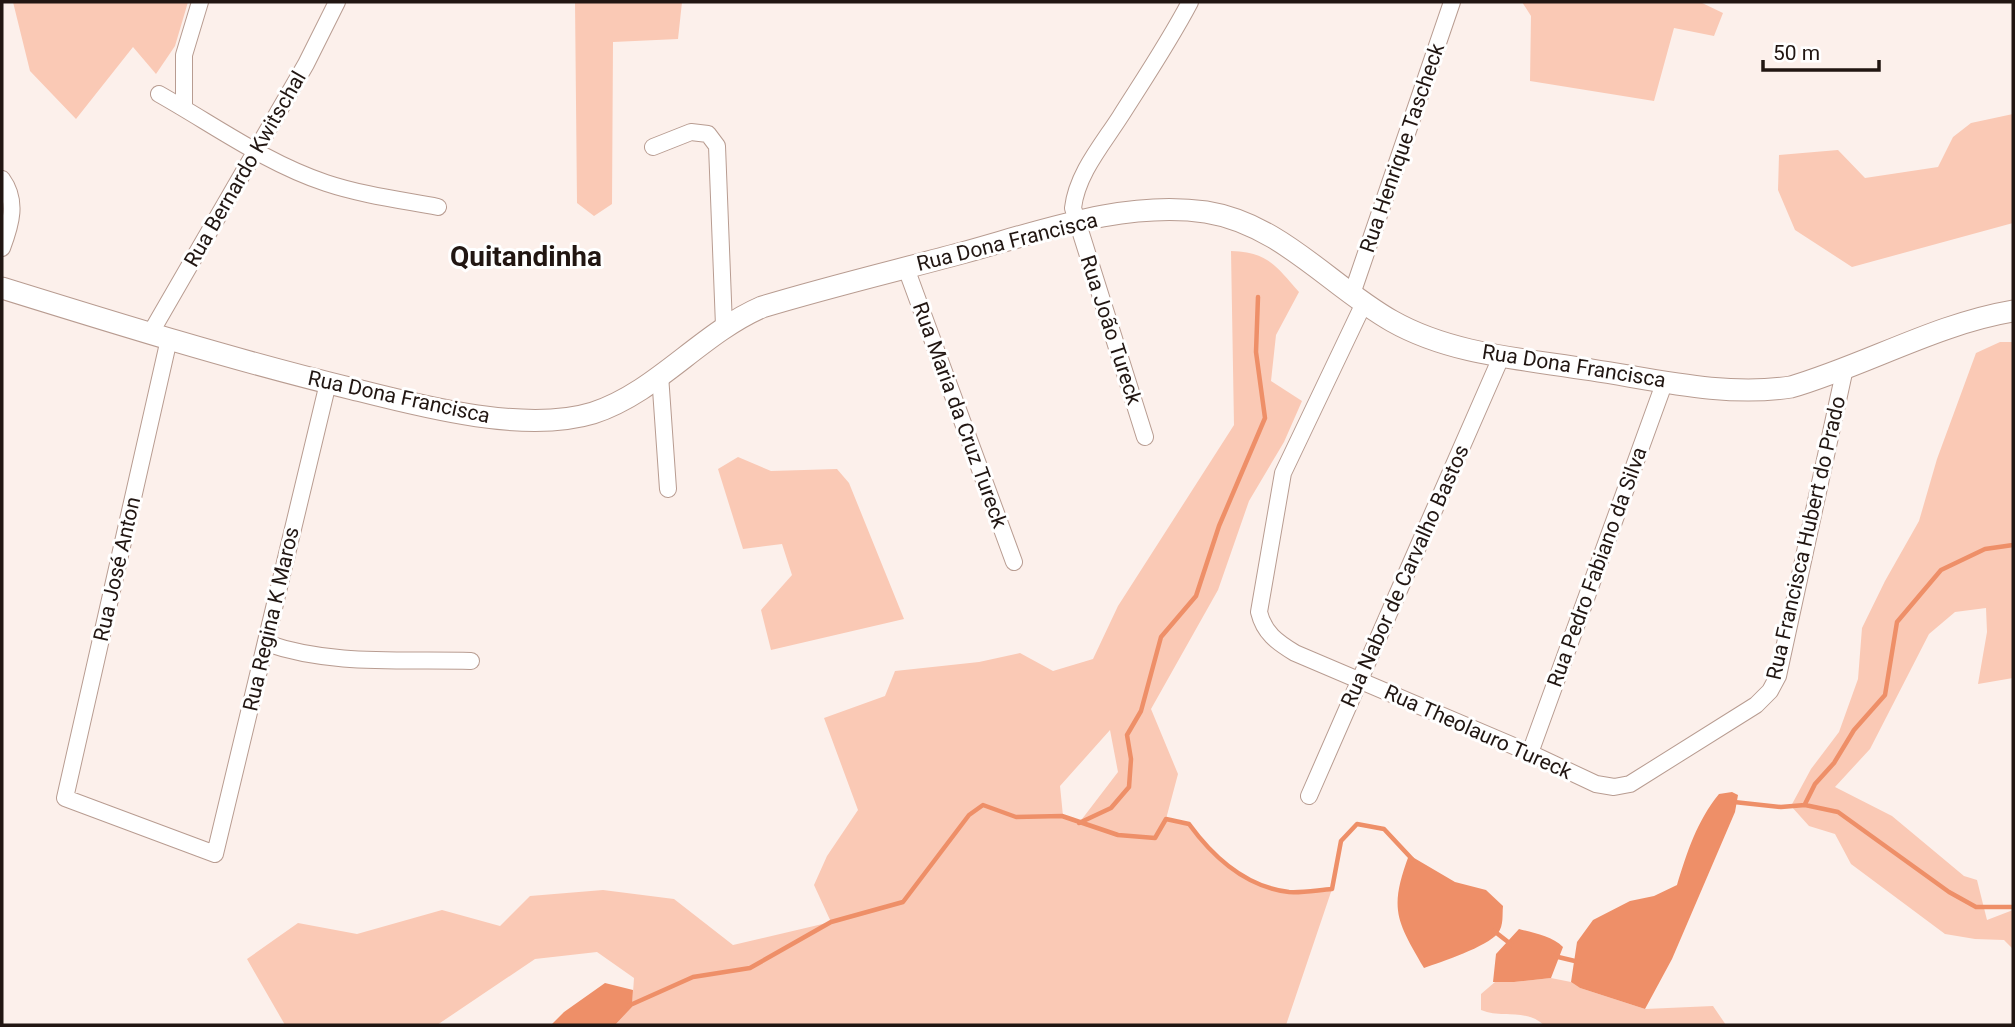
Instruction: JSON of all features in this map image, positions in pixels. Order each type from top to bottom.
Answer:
[{"type":"main road","name":"Rua Dona Francisca","points":[[2,288],[159,337],[328,383],[407,402],[472,414],[522,419],[572,418],[608,408],[641,389],[724,327],[762,307],[1076,222],[1161,210],[1199,211],[1252,226],[1294,250],[1358,299],[1426,337],[1466,349],[1733,390],[1768,390],[1810,381],[1960,324],[2013,311]]},
{"type":"street","points":[[184,108],[184,55],[200,2]]},
{"type":"street","name":"Rua Bernardo Kwitschal","points":[[159,337],[255,151],[306,64],[337,2]]},
{"type":"street","points":[[1076,222],[1073,208],[1080,181],[1190,2]]},
{"type":"street","name":"Rua Henrique Tascheck","points":[[1269,635],[1258,611],[1283,473],[1358,299],[1452,2]]},
{"type":"street","points":[[159,94],[255,151],[326,183],[438,207]]},
{"type":"street","points":[[653,147],[691,132],[708,134],[717,146],[724,327]]},
{"type":"street","points":[[2,179],[9,188],[13,210],[2,248]]},
{"type":"street","name":"Rua João Tureck","points":[[1076,222],[1145,437]]},
{"type":"street","name":"Rua Maria da Cruz Tureck","points":[[906,268],[1014,562]]},
{"type":"street","name":"Rua José Anton","points":[[159,337],[65,798],[215,854]]},
{"type":"street","name":"Rua Nabor de Carvalho Bastos","points":[[1309,796],[1502,355]]},
{"type":"street","name":"Rua Francisca Hubert do Prado","points":[[1614,787],[1630,784],[1756,705],[1770,691],[1778,676],[1845,368]]},
{"type":"street","points":[[660,375],[667,489]]},
{"type":"street","name":"Rua Pedro Fabiano da Silva","points":[[1530,753],[1665,381]]},
{"type":"street","name":"Rua Regina K Maros","points":[[215,854],[328,383]]},
{"type":"street","name":"Rua Theolauro Tureck","points":[[1269,635],[1295,653],[1596,784],[1614,787]]},
{"type":"street","points":[[266,643],[290,652],[328,658],[471,661]]},
{"type":"shaded area","points":[[13,2],[188,2],[175,46],[156,74],[133,47],[76,119],[30,71]]},
{"type":"shaded area","points":[[575,2],[682,2],[678,39],[613,42],[612,204],[594,216],[577,203]]},
{"type":"shaded area","points":[[1522,2],[1700,2],[1723,13],[1714,36],[1674,28],[1654,101],[1530,81],[1531,16]]},
{"type":"shaded area","points":[[2013,114],[2013,223],[1852,267],[1795,230],[1778,190],[1779,155],[1838,150],[1865,178],[1938,167],[1953,137],[1971,123]]},
{"type":"shaded area","points":[[1231,251],[1254,254],[1270,262],[1299,292],[1276,335],[1271,381],[1302,401],[1284,442],[1249,501],[1218,590],[1151,709],[1178,774],[1166,819],[1189,824],[1220,859],[1259,884],[1289,892],[1332,889],[1286,1025],[615,1025],[632,1007],[634,978],[597,952],[535,959],[437,1025],[285,1025],[247,959],[298,923],[357,934],[442,910],[500,926],[530,896],[603,890],[674,899],[733,945],[831,922],[814,885],[827,856],[858,810],[824,718],[885,696],[895,671],[979,662],[1020,653],[1053,671],[1093,659],[1118,606],[1234,425]],"holes":[[[1110,730],[1118,772],[1079,823],[1063,816],[1060,786]]]},
{"type":"shaded area","points":[[2000,342],[2013,342],[2013,678],[1978,684],[1987,632],[1986,608],[1955,612],[1929,634],[1870,749],[1835,787],[1892,816],[1964,876],[1977,880],[1987,920],[2013,910],[2013,949],[2004,940],[1945,934],[1851,864],[1835,834],[1809,826],[1791,806],[1811,769],[1839,732],[1858,679],[1862,628],[1919,521],[1937,459],[1976,353]]},
{"type":"shaded area","points":[[738,457],[771,471],[837,469],[849,483],[904,619],[771,650],[761,610],[792,575],[782,544],[743,549],[718,469]]},
{"type":"shaded area","points":[[1732,792],[1738,795],[1735,812],[1672,959],[1645,1009],[1580,988],[1571,982],[1577,942],[1593,920],[1630,901],[1654,896],[1677,885],[1689,849],[1705,815],[1719,794]]},
{"type":"shaded area","points":[[1409,855],[1455,882],[1486,890],[1503,906],[1502,923],[1498,933],[1474,949],[1424,968],[1407,938],[1398,914],[1399,889]]},
{"type":"shaded area","points":[[1519,929],[1548,938],[1563,947],[1551,978],[1493,982],[1496,954]]},
{"type":"shaded area","points":[[1551,978],[1571,982],[1580,988],[1645,1009],[1713,1006],[1726,1025],[1544,1025],[1522,1015],[1481,1010],[1481,994],[1495,982]]},
{"type":"shaded area","points":[[605,983],[633,990],[632,1007],[615,1025],[551,1025],[564,1012]]},
{"type":"waterway","points":[[1079,823],[1111,808],[1129,787],[1131,759],[1127,735],[1141,711],[1161,637],[1196,596],[1219,526],[1265,418],[1256,352],[1258,297]]},
{"type":"waterway","points":[[1805,804],[1815,784],[1834,763],[1854,730],[1885,695],[1897,622],[1941,570],[1985,549],[2013,545]]},
{"type":"waterway","points":[[1734,802],[1781,807],[1805,805],[1838,812],[1949,892],[1976,907],[2013,907]]},
{"type":"waterway","points":[[628,1006],[693,977],[750,968],[831,922],[903,902],[969,815],[983,805],[1016,817],[1062,816],[1118,835],[1155,838],[1166,819],[1189,824],[1220,859],[1245,877],[1273,889],[1289,892],[1332,889],[1341,841],[1357,824],[1384,829],[1412,859]]},
{"type":"waterway","points":[[1494,931],[1512,945]]},
{"type":"waterway","points":[[1554,956],[1579,962]]},
{"type":"district","name":"Quitandinha","points":[[526,256]]}]
